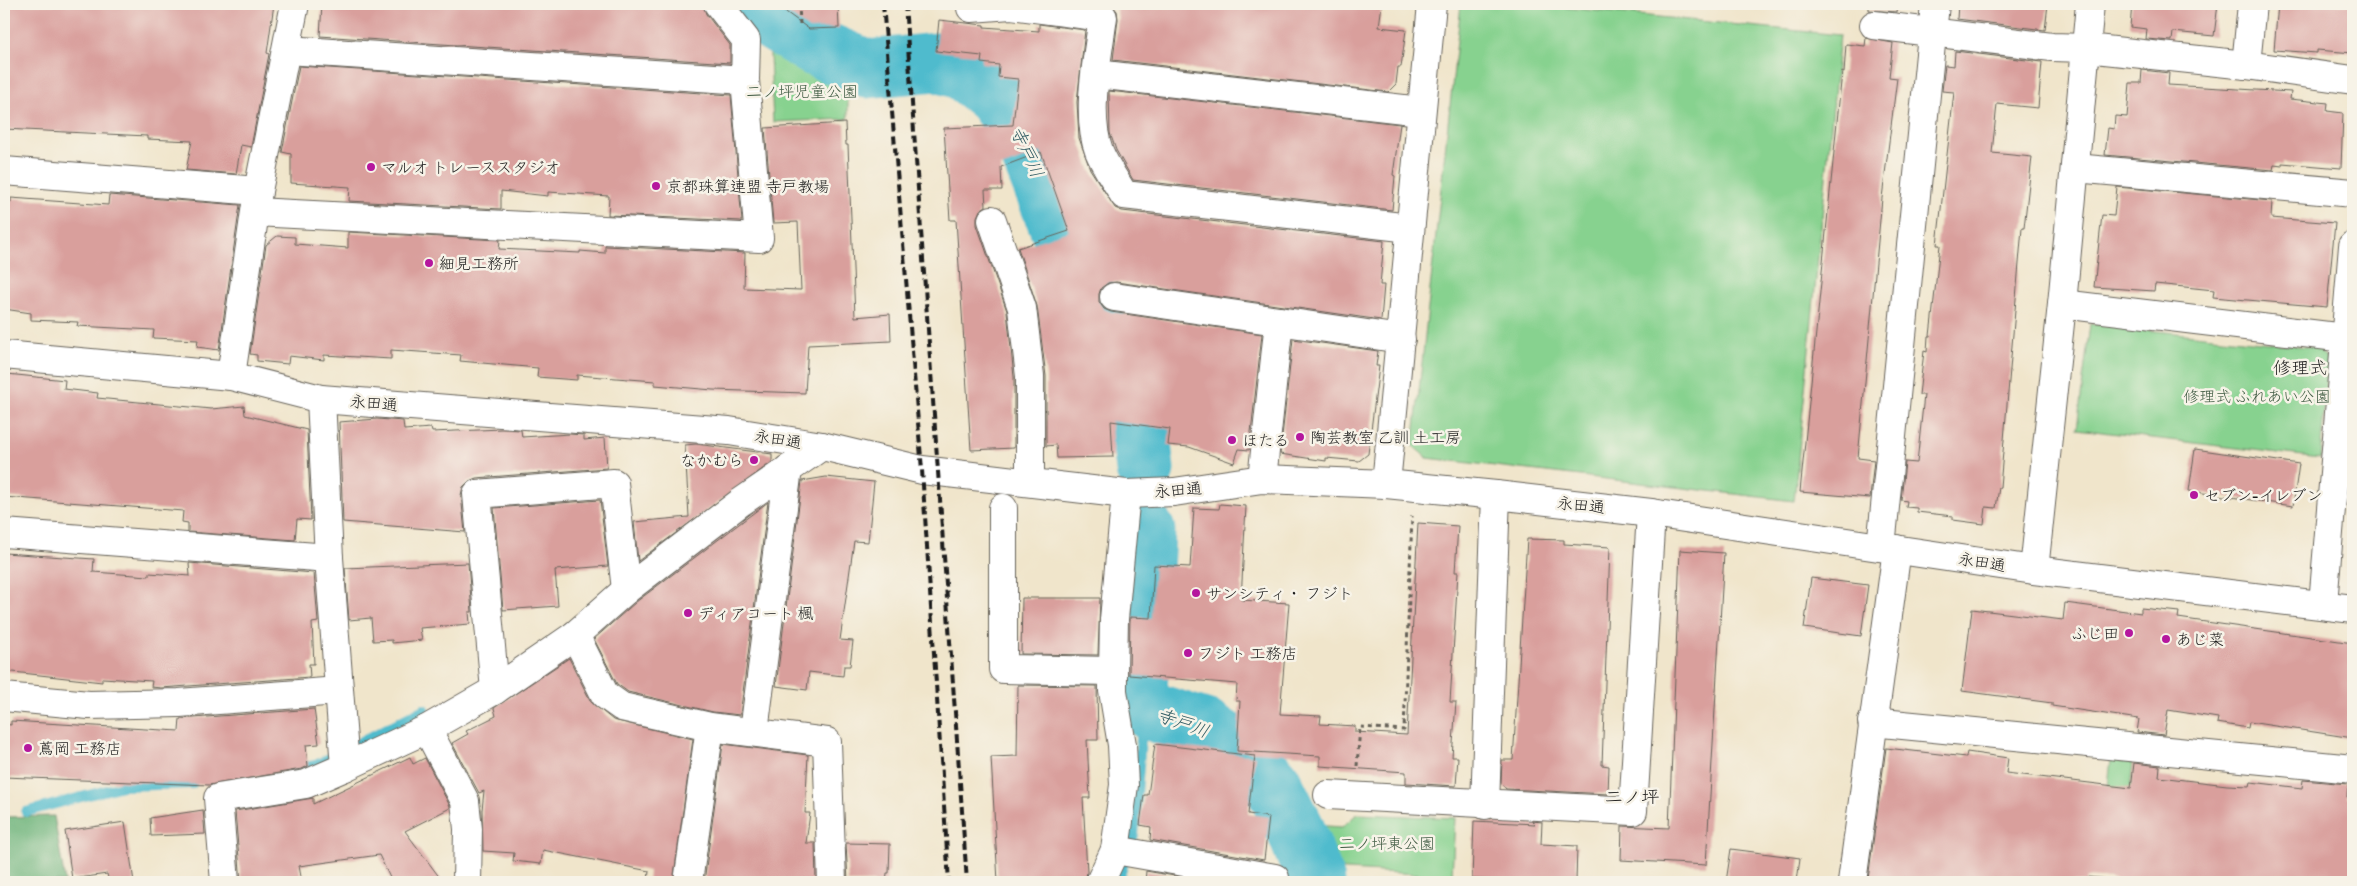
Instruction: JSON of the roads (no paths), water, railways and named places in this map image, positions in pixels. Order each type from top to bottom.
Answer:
[{"type":"street","points":[[231,376],[257,202],[295,4]]},
{"type":"street","points":[[4,171],[257,202],[759,238],[745,80],[746,40],[718,4]]},
{"type":"street","points":[[1386,484],[1432,4]]},
{"type":"street","points":[[1852,882],[1872,722],[1889,548],[1934,4]]},
{"type":"street","points":[[2034,570],[2062,304],[2090,4]]},
{"type":"street","points":[[2246,66],[2252,4]]},
{"type":"street","points":[[971,8],[1012,5],[1103,17],[1096,74],[1093,127],[1099,152],[1124,195],[1410,228]]},
{"type":"street","points":[[1874,25],[2052,47],[2086,48],[2246,66],[2353,80]]},
{"type":"street","points":[[287,50],[745,80]]},
{"type":"street","points":[[1096,74],[1421,110]]},
{"type":"street","points":[[2075,168],[2353,193]]},
{"type":"street","points":[[992,220],[1022,308],[1030,376],[1030,482]]},
{"type":"street","points":[[2323,604],[2344,472],[2353,246]]},
{"type":"street","points":[[1114,297],[1401,339]]},
{"type":"street","points":[[2062,304],[2349,339]]},
{"type":"street","points":[[1262,479],[1279,321]]},
{"type":"street","name":"永田通","points":[[4,355],[231,376],[321,399],[729,431],[822,446],[922,470],[1126,494],[1174,492],[1262,479],[1386,484],[1496,495],[1651,513],[2034,570],[2323,604],[2353,610]]},
{"type":"street","points":[[321,399],[329,558],[345,767]]},
{"type":"street","points":[[225,882],[218,798],[306,784],[427,729],[495,690],[575,635],[626,590],[741,502],[822,446]]},
{"type":"street","points":[[754,731],[788,469]]},
{"type":"street","points":[[495,690],[477,494],[614,483],[626,590]]},
{"type":"street","points":[[1100,882],[1115,850],[1124,785],[1113,671],[1114,619],[1126,494]]},
{"type":"street","points":[[1485,805],[1496,495]]},
{"type":"street","points":[[1003,508],[1003,669],[1113,671]]},
{"type":"street","points":[[1341,796],[1485,805],[1633,811],[1651,513]]},
{"type":"street","points":[[4,534],[329,558]]},
{"type":"street","points":[[575,635],[605,696],[622,707],[710,727],[754,731],[827,742],[832,882]]},
{"type":"street","points":[[4,697],[89,705],[179,703],[339,691]]},
{"type":"street","points":[[1872,722],[2353,769]]},
{"type":"street","points":[[688,882],[710,727]]},
{"type":"street","points":[[427,729],[465,801],[468,828],[467,882]]},
{"type":"street","points":[[1115,850],[1274,878],[1275,882]]},
{"type":"waterway","name":"寺戸川","points":[[750,4],[773,22],[815,47],[867,69],[936,62],[963,71],[994,96],[1020,130],[1134,415],[1141,436],[1145,469]]},
{"type":"waterway","name":"寺戸川","points":[[1146,531],[1138,692],[1150,711],[1207,729],[1249,757],[1272,782],[1295,828],[1316,882]]},
{"type":"waterway","points":[[292,770],[316,765],[424,709]]},
{"type":"waterway","points":[[1117,882],[1134,835],[1141,739],[1150,711]]},
{"type":"waterway","points":[[26,812],[122,786],[192,784]]},
{"type":"railway","points":[[883,4],[922,470],[949,882]]},
{"type":"railway","points":[[905,4],[967,882]]},
{"type":"place","name":"マルオ トレーススタジオ","points":[[371,167]]},
{"type":"place","name":"京都珠算連盟 寺戸教場","points":[[656,186]]},
{"type":"place","name":"細見工務所","points":[[429,263]]},
{"type":"place","name":"陶芸教室 乙訓 土工房","points":[[1300,437]]},
{"type":"place","name":"ほたる","points":[[1232,440]]},
{"type":"place","name":"なかむら","points":[[754,460]]},
{"type":"place","name":"セブン-イレブン","points":[[2194,495]]},
{"type":"place","name":"サンシティ・ フジト","points":[[1196,593]]},
{"type":"place","name":"ディアコート 楓","points":[[688,613]]},
{"type":"place","name":"ふじ田","points":[[2129,633]]},
{"type":"place","name":"あじ菜","points":[[2166,639]]},
{"type":"place","name":"フジト 工務店","points":[[1188,653]]},
{"type":"place","name":"蔦岡 工務店","points":[[28,748]]},
{"type":"district","name":"修理式","points":[[2300,368]]},
{"type":"district","name":"二ノ坪","points":[[1632,797]]},
{"type":"park label","name":"二ノ坪児童公園","points":[[802,91]]},
{"type":"park label","name":"修理式 ふれあい公園","points":[[2257,396]]},
{"type":"park label","name":"二ノ坪東公園","points":[[1387,843]]}]
